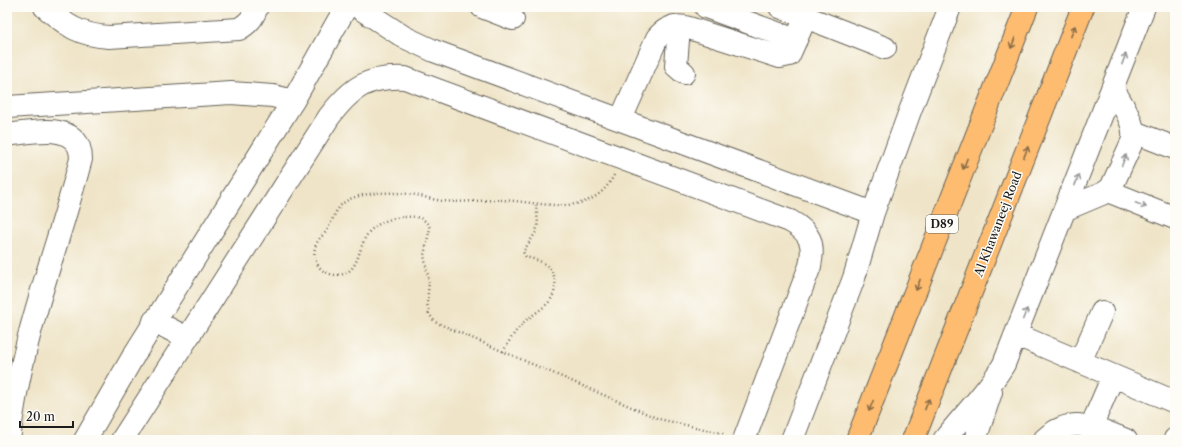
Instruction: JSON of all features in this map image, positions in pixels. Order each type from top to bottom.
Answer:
[{"type":"highway","name":"D89","points":[[857,440],[1027,7]]},
{"type":"highway","name":"Al Khawaneej Road","points":[[913,440],[1083,7]]},
{"type":"street","points":[[45,7],[64,24],[79,32],[92,36],[109,37],[239,29],[248,24],[254,16],[257,7]]},
{"type":"street","points":[[85,440],[154,321],[293,101],[346,7]]},
{"type":"street","points":[[358,7],[404,37],[434,51],[874,213]]},
{"type":"street","points":[[482,7],[513,20]]},
{"type":"street","points":[[706,7],[796,40]]},
{"type":"street","points":[[780,7],[820,16],[885,48]]},
{"type":"street","points":[[792,440],[854,278],[874,213],[949,7]]},
{"type":"street","points":[[944,440],[993,383],[1004,364],[1017,335],[1144,7]]},
{"type":"street","points":[[621,119],[657,38],[662,33],[674,26],[689,28],[780,57],[789,55],[796,40],[820,16]]},
{"type":"street","points":[[674,26],[678,40],[676,66],[684,73]]},
{"type":"street","points":[[127,438],[187,338],[329,117],[341,102],[354,90],[370,81],[387,78],[405,78],[790,221],[802,228],[810,239],[813,252],[810,266],[744,440]]},
{"type":"street","points":[[1066,209],[1108,191],[1116,180],[1133,139],[1133,127],[1112,88]]},
{"type":"street","points":[[7,107],[231,93],[266,95],[293,101]]},
{"type":"street","points":[[7,135],[60,131],[71,137],[79,146],[82,159],[32,319],[11,396],[9,440]]},
{"type":"street","points":[[1134,132],[1175,148]]},
{"type":"street","points":[[1108,191],[1175,218]]},
{"type":"street","points":[[1080,362],[1102,312]]},
{"type":"street","points":[[154,321],[187,338]]},
{"type":"street","points":[[1017,335],[1175,402]]},
{"type":"street","points":[[1091,427],[1113,376]]},
{"type":"street","points":[[975,440],[993,383]]},
{"type":"street","points":[[1045,440],[1061,427],[1071,425],[1091,427],[1126,440]]},
{"type":"path","points":[[623,160],[610,184],[602,193],[593,200],[575,204],[536,205],[501,200],[443,201],[404,194],[358,197],[344,202],[338,208],[328,228],[315,246],[314,254],[321,268],[328,273],[336,275],[344,274],[352,269],[356,264],[362,244],[368,233],[377,225],[388,220],[402,217],[417,217],[422,219],[430,228],[424,255],[429,282],[427,303],[429,314],[435,322],[445,328],[660,419],[744,440]]},
{"type":"path","points":[[503,352],[521,325],[547,304],[555,289],[555,280],[546,265],[539,260],[526,258],[523,252],[536,232],[538,218],[536,205]]}]
